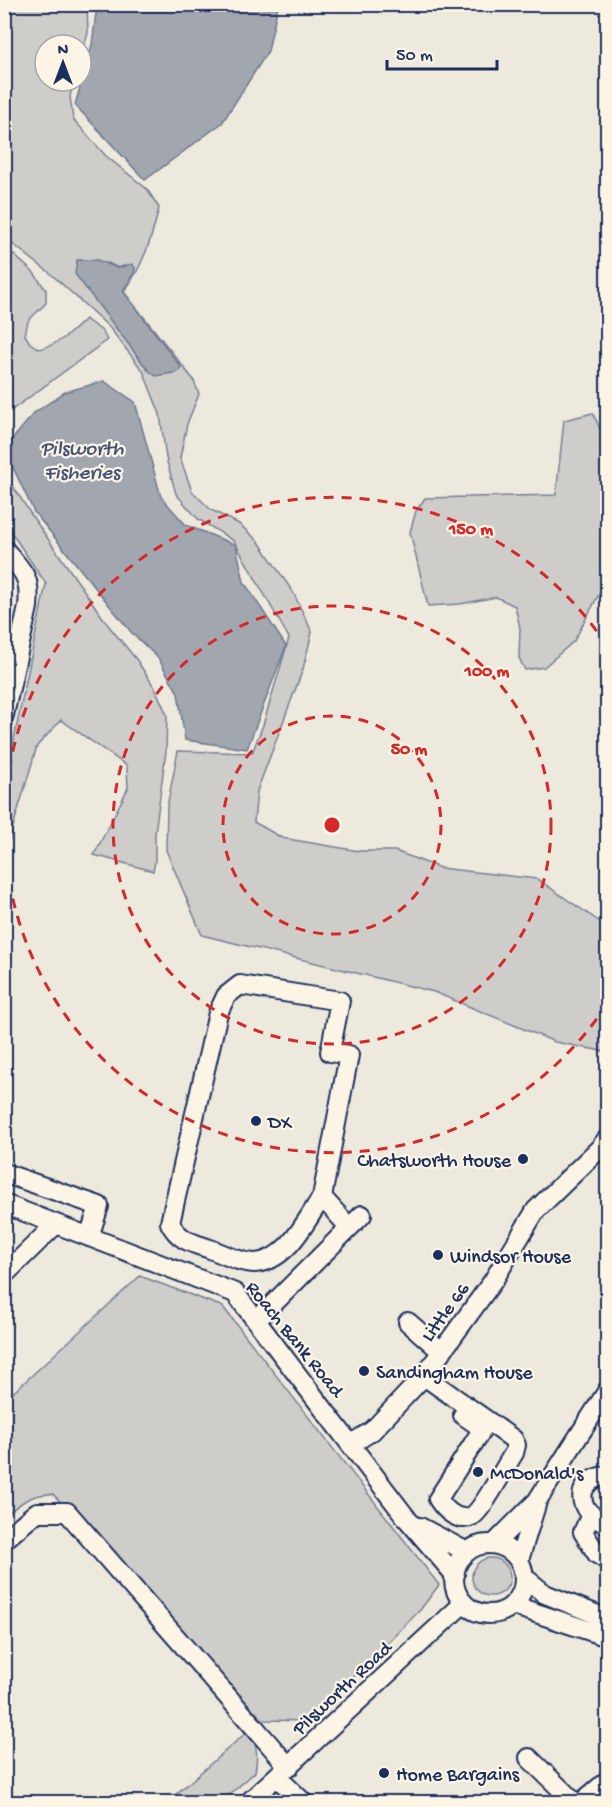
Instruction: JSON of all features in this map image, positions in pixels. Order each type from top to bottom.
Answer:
[{"type":"street","points":[[4,549],[27,578],[30,590],[4,715]]},
{"type":"street","points":[[240,985],[340,1001],[330,1052],[349,1055],[322,1197],[290,1244],[271,1258],[255,1263],[182,1239],[174,1232],[170,1223],[218,1013],[226,996],[240,985]]},
{"type":"street","name":"Little 66","points":[[351,1444],[372,1431],[424,1376],[493,1281],[536,1210],[608,1138]]},
{"type":"street","points":[[4,1173],[99,1206],[89,1236]]},
{"type":"street","points":[[257,1320],[356,1221],[322,1197]]},
{"type":"street","name":"Roach Bank Road","points":[[4,1204],[235,1293],[408,1520],[455,1575]]},
{"type":"street","points":[[4,1275],[56,1224]]},
{"type":"street","points":[[408,1322],[442,1352]]},
{"type":"street","points":[[424,1376],[513,1438],[516,1445],[514,1453],[483,1504],[474,1516],[463,1518],[453,1515],[443,1507],[438,1498],[480,1433],[479,1426],[463,1415]]},
{"type":"street","points":[[494,1544],[537,1501],[608,1390]]},
{"type":"street","points":[[608,1476],[597,1476],[585,1486],[583,1500],[591,1515],[608,1525]]},
{"type":"street","points":[[537,1501],[522,1568],[523,1587],[519,1597],[512,1605],[493,1614],[482,1613],[464,1603],[455,1585],[455,1575],[461,1559],[475,1547],[494,1544],[512,1553],[522,1568],[545,1594],[608,1619]]},
{"type":"street","points":[[4,1540],[37,1512],[67,1512],[283,1772],[303,1803]]},
{"type":"street","points":[[591,1515],[583,1532],[597,1554],[608,1561]]},
{"type":"street","name":"Roach Bank Road","points":[[408,1520],[467,1552]]},
{"type":"street","name":"Pilsworth Road","points":[[260,1799],[283,1772],[464,1603]]},
{"type":"street","points":[[512,1605],[608,1637]]},
{"type":"street","points":[[529,1758],[574,1803]]},
{"type":"street","points":[[582,1803],[608,1780]]},
{"type":"shaded area","points":[[5,5],[87,5],[88,33],[33,33],[33,93],[71,93],[73,119],[106,156],[147,189],[159,208],[146,252],[124,292],[193,379],[199,394],[187,424],[180,458],[192,491],[211,510],[239,524],[259,542],[293,592],[312,632],[303,669],[257,791],[254,822],[282,838],[359,851],[395,851],[440,868],[537,879],[607,929],[607,1052],[555,1042],[434,992],[202,935],[166,850],[167,807],[178,751],[252,753],[263,725],[289,638],[234,541],[198,519],[176,494],[166,458],[160,414],[143,371],[109,327],[51,274],[5,238]],"holes":[[[108,263],[118,268],[124,266],[134,273],[122,291],[148,370],[132,349]]]},
{"type":"shaded area","points":[[4,246],[34,273],[46,290],[46,303],[28,321],[25,335],[30,343],[39,349],[52,345],[69,334],[85,319],[102,331],[107,340],[5,415]]},
{"type":"shaded area","points":[[593,413],[607,445],[607,579],[574,641],[544,667],[525,670],[519,658],[520,628],[515,606],[496,597],[460,604],[428,606],[410,532],[416,511],[425,498],[556,495],[564,420]]},
{"type":"shaded area","points":[[4,472],[108,625],[136,659],[155,688],[167,715],[166,751],[155,833],[153,871],[94,855],[128,788],[127,766],[61,720],[37,746],[5,854],[5,783],[46,584],[5,523]]},
{"type":"shaded area","points":[[140,1276],[223,1307],[439,1585],[421,1609],[310,1721],[263,1720],[53,1494],[33,1497],[5,1516],[5,1400]]},
{"type":"shaded area","points":[[491,1558],[505,1563],[510,1577],[505,1591],[491,1596],[477,1591],[472,1577],[477,1563]]},
{"type":"shaded area","points":[[248,1731],[254,1741],[256,1751],[255,1772],[221,1802],[167,1802]]},
{"type":"water","points":[[97,5],[278,5],[268,51],[222,123],[145,180],[75,105],[78,93],[93,93],[93,37]]},
{"type":"water","points":[[77,260],[97,260],[118,268],[132,264],[135,268],[134,273],[123,291],[181,367],[178,372],[156,376],[148,370],[75,274]]},
{"type":"water","name":"Pilsworth Fisheries","points":[[104,381],[135,402],[161,497],[186,525],[236,545],[244,582],[286,646],[247,749],[185,740],[178,693],[158,658],[131,632],[34,512],[10,461],[11,441],[34,413],[65,392]]},
{"type":"waterway","points":[[4,453],[10,461]]},
{"type":"place","name":"DX","points":[[256,1121]]},
{"type":"place","name":"Chatsworth House","points":[[523,1159]]},
{"type":"place","name":"Windsor House","points":[[438,1255]]},
{"type":"place","name":"Sandingham House","points":[[364,1371]]},
{"type":"place","name":"McDonald's","points":[[478,1472]]},
{"type":"place","name":"Home Bargains","points":[[384,1773]]}]
